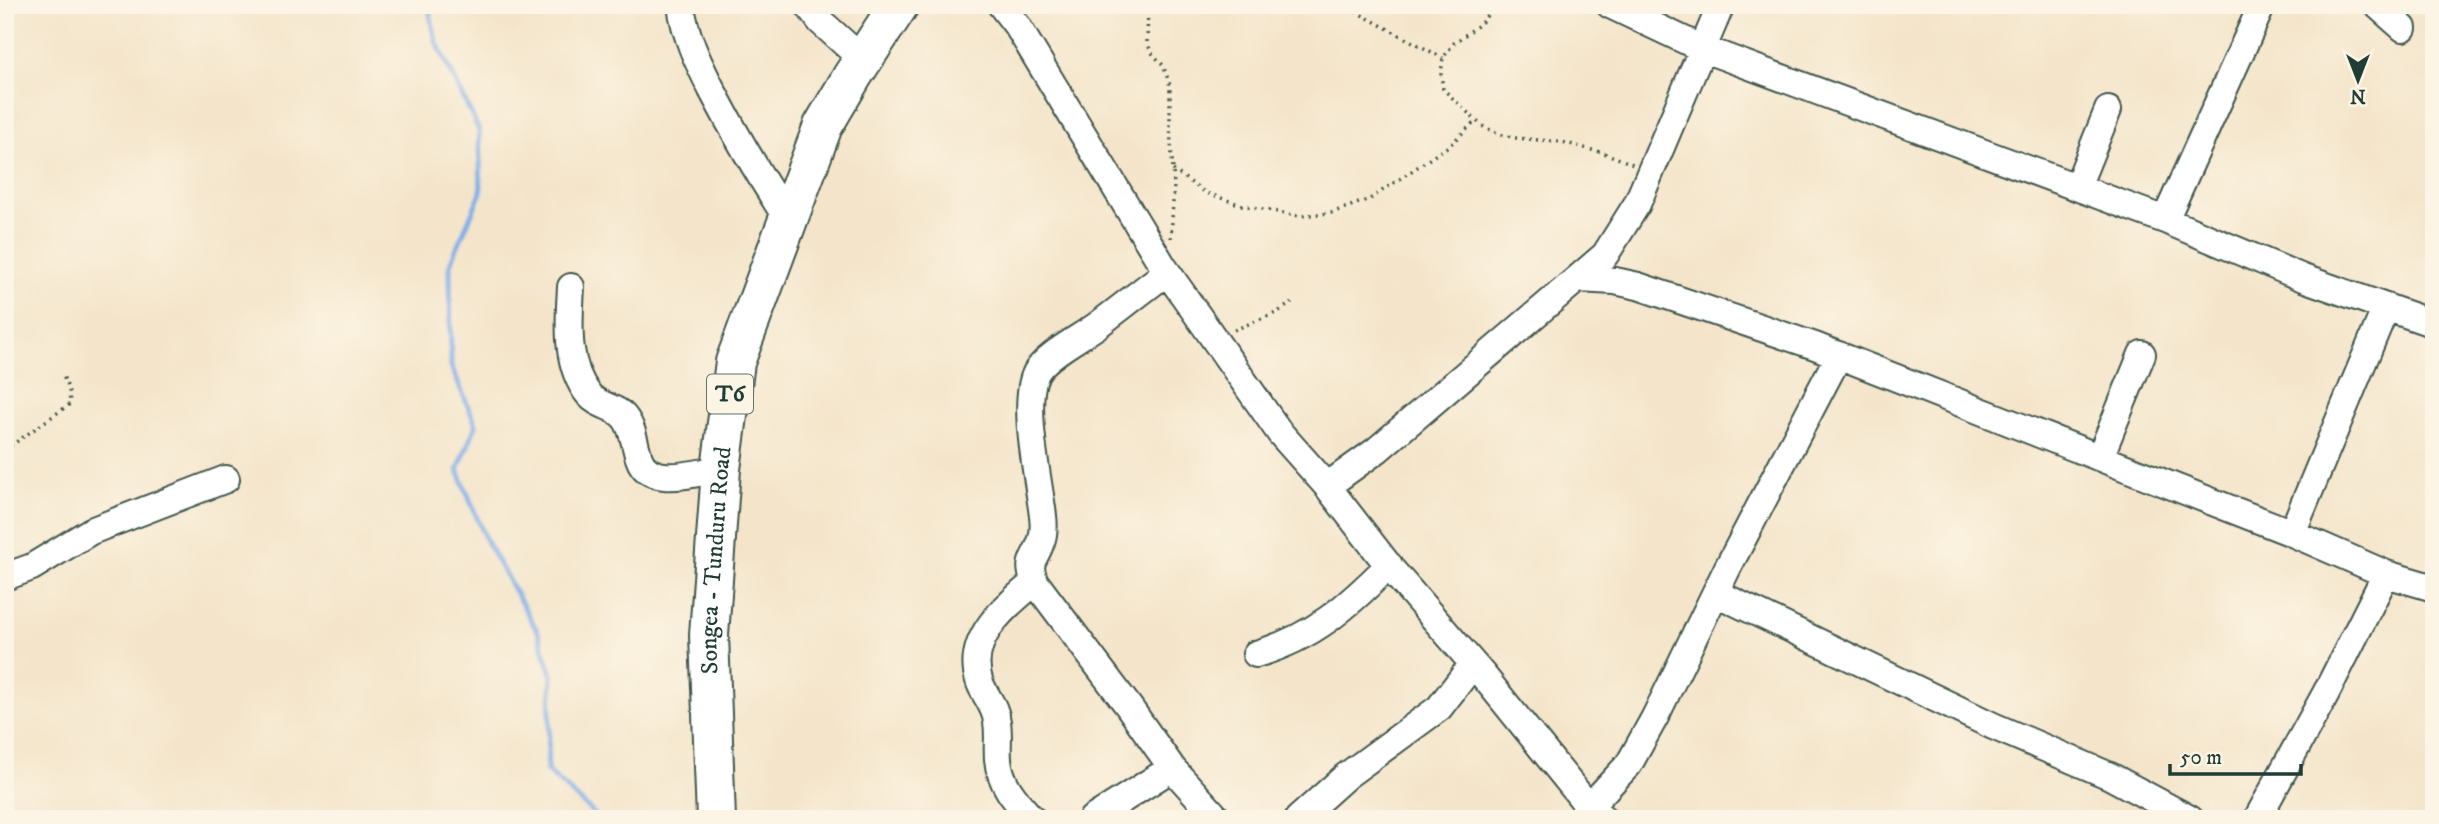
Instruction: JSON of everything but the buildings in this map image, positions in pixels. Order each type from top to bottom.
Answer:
[{"type":"highway","name":"Songea - Tunduru Road","points":[[718,817],[709,635],[722,469],[735,362],[823,126],[899,5]]},
{"type":"street","points":[[681,5],[683,23],[698,63],[749,160],[788,220]]},
{"type":"street","points":[[808,5],[821,22],[863,60]]},
{"type":"street","points":[[1001,5],[1018,27],[1165,269],[1216,338],[1280,433],[1327,486],[1389,565],[1597,813],[1655,718],[1716,593],[1839,355]]},
{"type":"street","points":[[1611,5],[1701,48],[2165,220],[2303,278],[2434,324]]},
{"type":"street","points":[[1327,486],[1377,450],[1605,255],[1637,204],[1721,5]]},
{"type":"street","points":[[2165,220],[2262,5]]},
{"type":"street","points":[[2377,5],[2403,29]]},
{"type":"street","points":[[2077,187],[2108,110]]},
{"type":"street","points":[[1615,240],[1619,264],[1638,286]]},
{"type":"street","points":[[1165,269],[1099,325],[1045,362],[1036,374],[1031,394],[1032,439],[1044,519],[1041,544],[1030,564],[1035,582],[1172,768],[1218,819]]},
{"type":"street","points":[[1578,279],[1615,281],[1638,286],[1839,355],[2292,533],[2386,574],[2434,588]]},
{"type":"street","points":[[570,287],[570,336],[575,369],[590,396],[626,418],[640,463],[647,471],[664,476],[722,469]]},
{"type":"street","points":[[2292,533],[2386,307]]},
{"type":"street","points":[[2100,457],[2142,355]]},
{"type":"street","points":[[5,578],[32,568],[91,531],[226,479]]},
{"type":"street","points":[[1256,654],[1286,646],[1331,617],[1389,565]]},
{"type":"street","points":[[2257,819],[2326,693],[2386,574]]},
{"type":"street","points":[[1032,819],[1012,796],[1002,777],[998,762],[995,712],[980,685],[976,670],[984,634],[1009,602],[1035,582]]},
{"type":"street","points":[[1716,593],[1993,726],[2110,776],[2190,819]]},
{"type":"street","points":[[1297,819],[1346,776],[1439,708],[1473,664]]},
{"type":"street","points":[[1092,819],[1172,768]]},
{"type":"path","points":[[1148,5],[1147,42],[1151,52],[1163,65],[1170,85],[1174,209],[1165,269]]},
{"type":"path","points":[[1343,5],[1443,58]]},
{"type":"path","points":[[1496,5],[1480,24],[1454,43],[1443,58],[1443,89],[1476,120],[1499,134],[1562,142],[1607,154],[1651,172]]},
{"type":"path","points":[[1173,170],[1206,193],[1242,205],[1299,216],[1331,213],[1370,199],[1450,145],[1476,120]]},
{"type":"path","points":[[1216,338],[1276,313],[1292,303]]},
{"type":"path","points":[[5,450],[70,404],[69,391],[62,373]]},
{"type":"waterway","points":[[428,5],[436,41],[479,130],[481,192],[450,264],[451,366],[476,425],[458,470],[487,543],[538,632],[552,675],[547,771],[600,819]]}]
